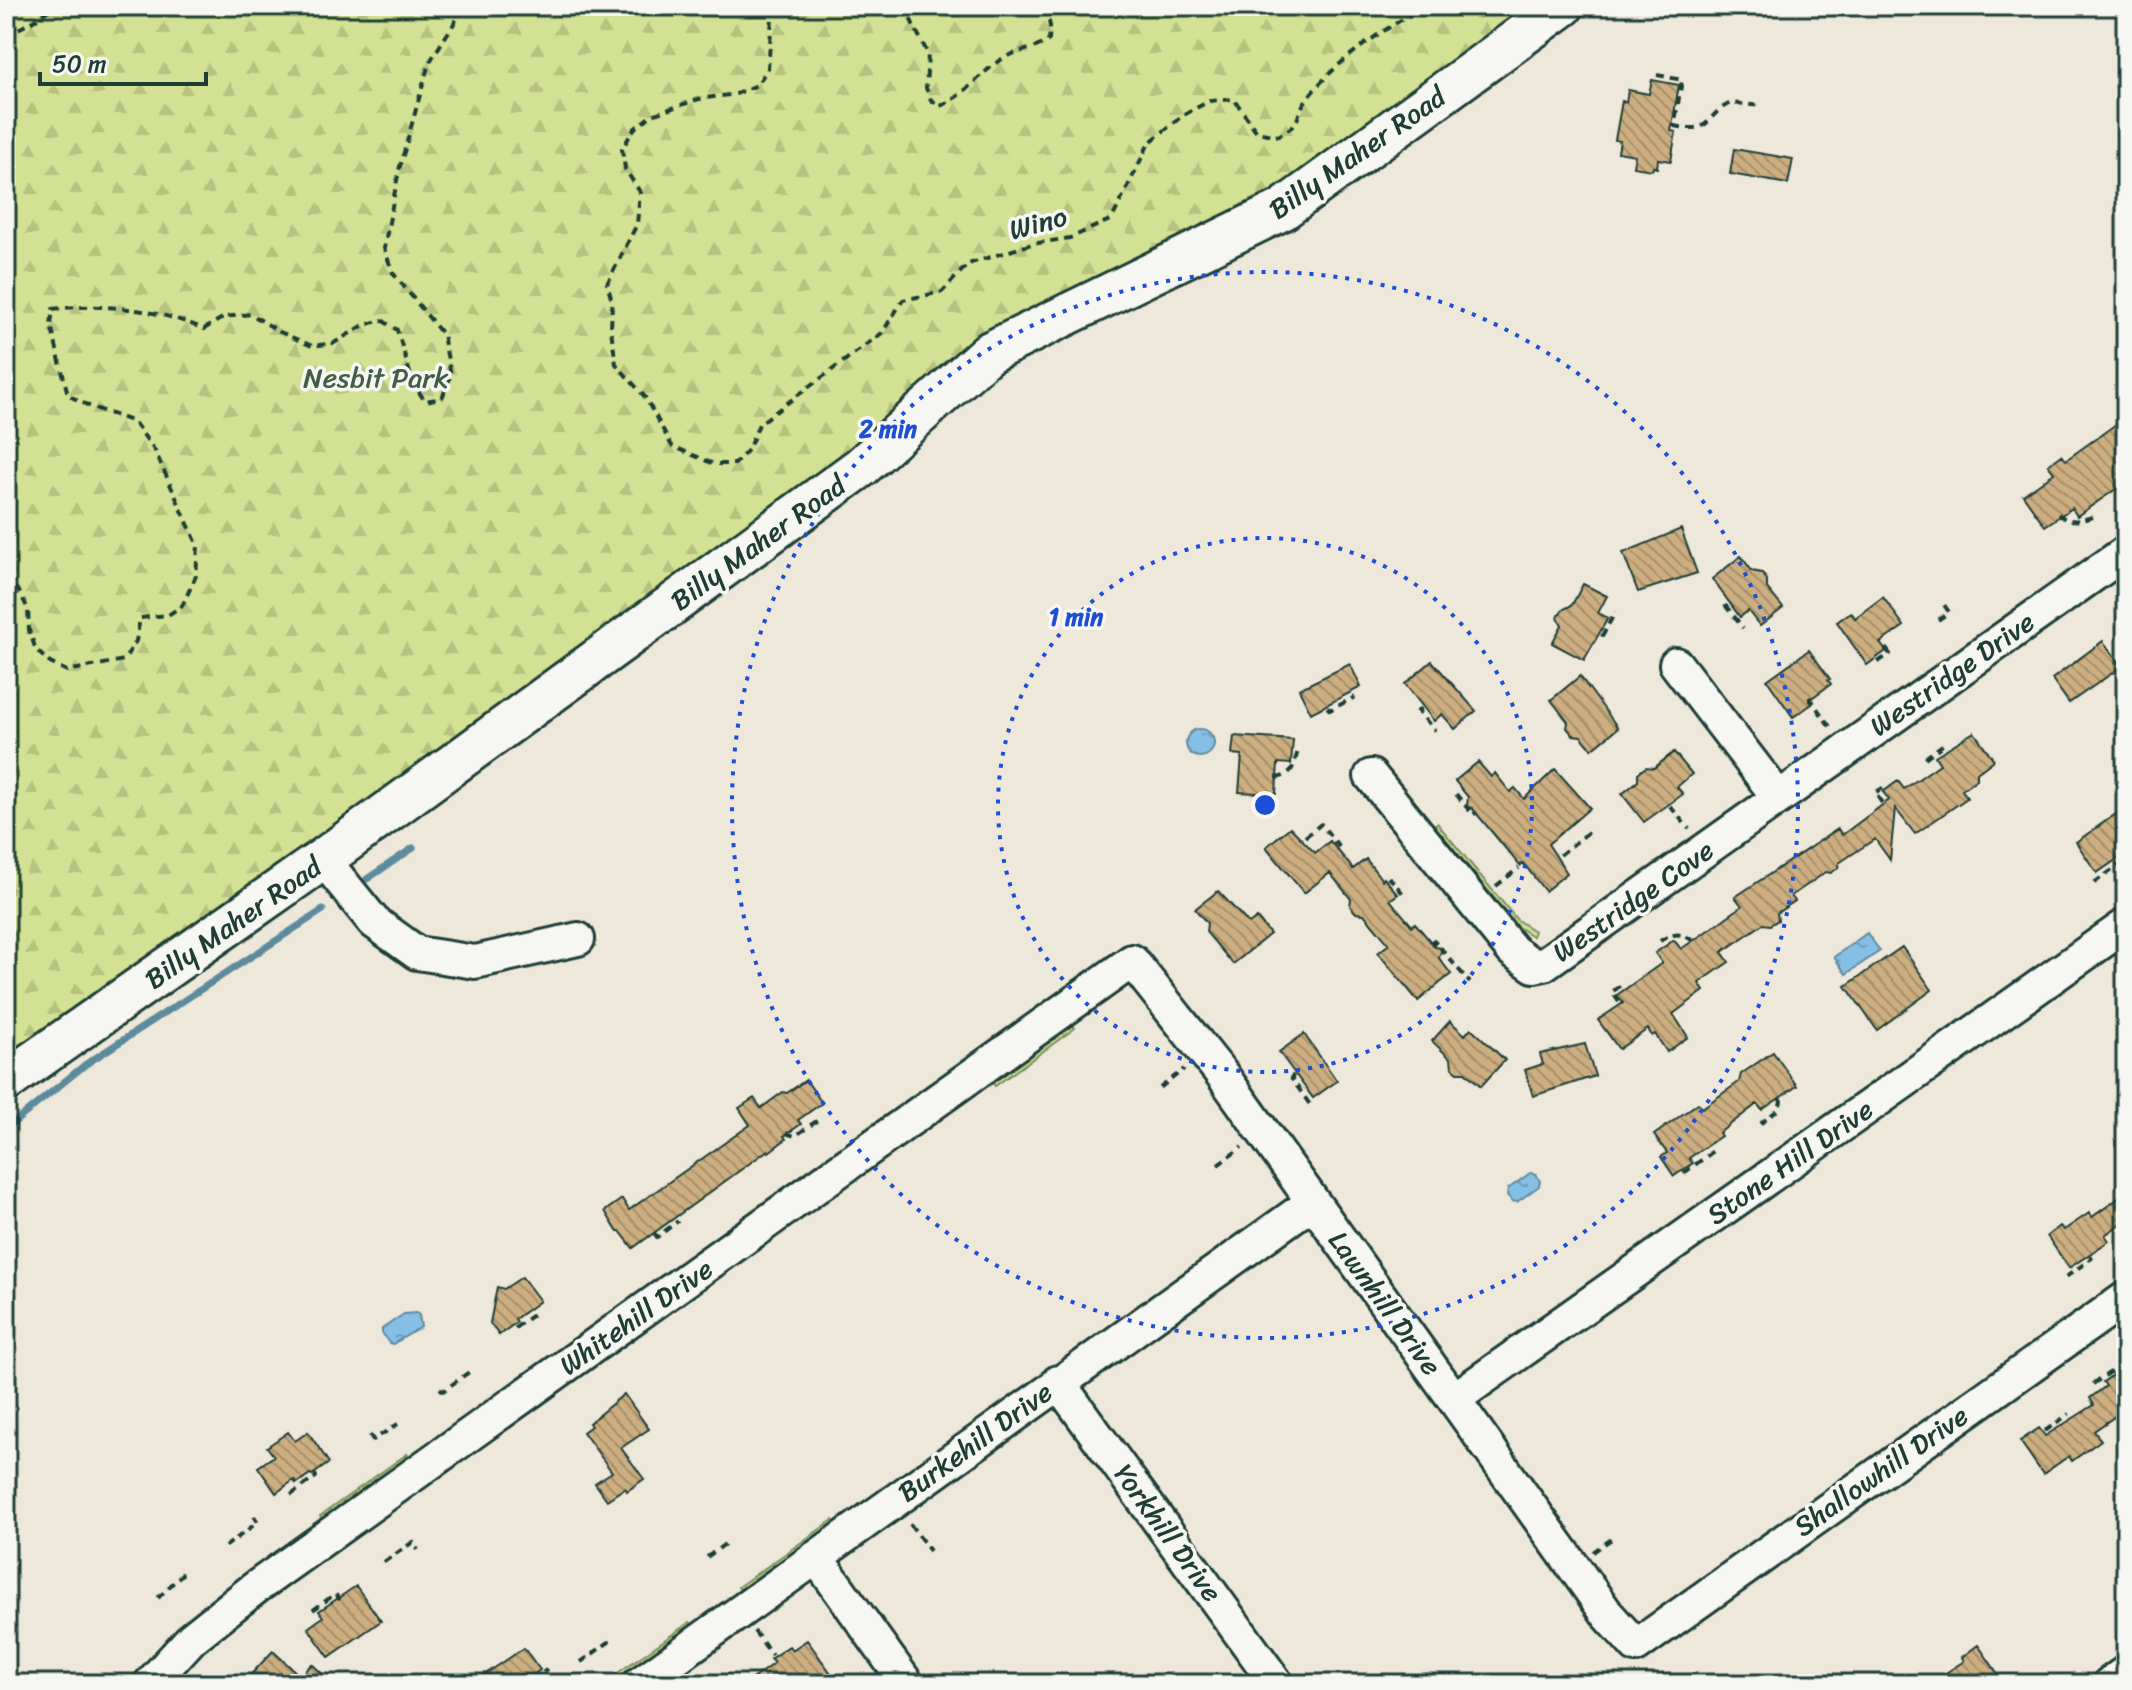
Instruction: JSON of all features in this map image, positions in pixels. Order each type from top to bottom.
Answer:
[{"type":"main road","name":"Billy Maher Road","points":[[6,1081],[323,859],[861,467],[988,353],[1282,210],[1563,6]]},
{"type":"street","name":"Westridge Drive","points":[[1778,797],[2126,552]]},
{"type":"street","points":[[1676,664],[1778,797]]},
{"type":"street","name":"Westridge Cove","points":[[1371,776],[1513,951],[1534,966],[1554,957],[1778,797]]},
{"type":"street","points":[[323,859],[374,922],[417,953],[475,962],[578,939]]},
{"type":"street","name":"Stone Hill Drive","points":[[1454,1399],[2126,925]]},
{"type":"street","name":"Lawnhill Drive","points":[[1132,961],[1221,1073],[1608,1615],[1636,1646]]},
{"type":"street","name":"Whitehill Drive","points":[[150,1684],[192,1638],[255,1588],[1132,961]]},
{"type":"street","name":"Burkehill Drive","points":[[639,1684],[1313,1202]]},
{"type":"street","name":"Shallowhill Drive","points":[[1636,1646],[2126,1298]]},
{"type":"street","name":"Yorkhill Drive","points":[[1058,1382],[1277,1684]]},
{"type":"street","points":[[816,1557],[907,1684]]},
{"type":"street","points":[[2109,1684],[2126,1672]]},
{"type":"path","points":[[6,35],[54,6]]},
{"type":"path","points":[[6,577],[20,593],[28,609],[29,630],[36,650],[50,663],[67,671],[124,660],[136,641],[140,618],[168,615],[182,606],[196,576],[198,546],[155,451],[134,422],[68,395],[51,325],[53,309],[85,305],[175,317],[204,329],[224,317],[251,314],[280,332],[312,346],[334,343],[364,325],[382,320],[397,330],[413,383],[425,401],[442,398],[451,375],[443,335],[393,273],[384,248],[399,170],[429,63],[465,6]]},
{"type":"path","name":"Wino","points":[[773,6],[768,68],[757,85],[736,94],[699,99],[652,115],[634,129],[622,149],[625,169],[640,192],[637,224],[607,284],[612,301],[611,330],[616,364],[645,397],[672,446],[714,464],[735,464],[748,450],[759,424],[882,333],[903,300],[942,292],[968,264],[1032,244],[1070,238],[1112,219],[1149,143],[1182,116],[1209,101],[1234,99],[1257,132],[1278,136],[1296,126],[1306,100],[1347,58],[1383,30],[1424,6]]},
{"type":"path","points":[[904,6],[928,54],[926,88],[931,100],[940,106],[959,98],[1001,60],[1020,50],[1038,49],[1049,40],[1050,26],[1045,6]]},
{"type":"path","points":[[1657,75],[1682,80],[1674,127],[1691,129],[1705,126],[1731,103],[1763,106]]},
{"type":"path","points":[[2058,514],[2076,521],[2092,517]]},
{"type":"path","points":[[1938,620],[1949,612],[1942,602]]},
{"type":"path","points":[[1725,605],[1743,628]]},
{"type":"path","points":[[1601,634],[1615,612]]},
{"type":"path","points":[[1878,662],[1890,654],[1881,642]]},
{"type":"path","points":[[1327,707],[1330,710],[1355,697]]},
{"type":"path","points":[[1809,697],[1833,731]]},
{"type":"path","points":[[1421,708],[1418,711],[1435,731]]},
{"type":"path","points":[[1925,758],[1945,743],[1947,745]]},
{"type":"path","points":[[1276,778],[1288,775],[1298,750]]},
{"type":"path","points":[[1882,803],[1875,793],[1887,785]]},
{"type":"path","points":[[1456,794],[1473,815],[1477,812]]},
{"type":"path","points":[[1670,806],[1691,831]]},
{"type":"path","points":[[1305,837],[1321,824],[1340,848]]},
{"type":"path","points":[[1560,855],[1591,830]]},
{"type":"path","points":[[2094,883],[2125,861],[2122,857]]},
{"type":"path","points":[[1494,888],[1519,868]]},
{"type":"path","points":[[1388,880],[1390,878],[1406,897]]},
{"type":"path","points":[[1660,941],[1672,934],[1681,934],[1693,941]]},
{"type":"path","points":[[1431,943],[1434,940],[1470,983]]},
{"type":"path","points":[[1619,1002],[1612,992],[1623,984]]},
{"type":"path","points":[[1160,1088],[1187,1067]]},
{"type":"path","points":[[1294,1075],[1291,1078],[1311,1106]]},
{"type":"path","points":[[1760,1124],[1779,1109],[1781,1101],[1778,1097]]},
{"type":"path","points":[[786,1133],[795,1136],[821,1118]]},
{"type":"path","points":[[1218,1165],[1245,1145]]},
{"type":"path","points":[[1684,1173],[1711,1153],[1707,1147]]},
{"type":"path","points":[[654,1233],[657,1237],[678,1221]]},
{"type":"path","points":[[2066,1277],[2092,1258],[2090,1255]]},
{"type":"path","points":[[515,1328],[534,1314]]},
{"type":"path","points":[[2093,1384],[2126,1364]]},
{"type":"path","points":[[440,1388],[443,1391],[469,1372]]},
{"type":"path","points":[[2045,1431],[2069,1414]]},
{"type":"path","points":[[370,1435],[373,1440],[398,1424]]},
{"type":"path","points":[[291,1495],[316,1477],[315,1474]]},
{"type":"path","points":[[225,1547],[258,1522],[254,1516]]},
{"type":"path","points":[[906,1519],[930,1551]]},
{"type":"path","points":[[1593,1552],[1613,1538]]},
{"type":"path","points":[[707,1557],[729,1541]]},
{"type":"path","points":[[384,1562],[413,1542],[418,1550]]},
{"type":"path","points":[[158,1598],[183,1573]]},
{"type":"path","points":[[313,1610],[335,1594],[340,1600]]},
{"type":"path","points":[[753,1629],[772,1655]]},
{"type":"path","points":[[581,1662],[609,1642],[607,1638]]},
{"type":"path","points":[[532,1681],[547,1669]]},
{"type":"green space","name":"Nesbit Park","points":[[6,6],[1568,6],[1255,223],[1007,342],[6,1089]]},
{"type":"green space","points":[[1437,823],[1517,920],[1534,931],[1532,936],[1518,927],[1434,825]]},
{"type":"green space","points":[[1072,1024],[1075,1028],[995,1086],[992,1082]]},
{"type":"green space","points":[[407,1454],[410,1458],[322,1520],[320,1516]]},
{"type":"green space","points":[[833,1520],[835,1524],[741,1590],[738,1587]]},
{"type":"green space","points":[[690,1622],[692,1625],[611,1683],[608,1680]]},
{"type":"water","points":[[1200,729],[1210,733],[1214,743],[1210,753],[1200,757],[1190,753],[1186,743],[1190,733]]},
{"type":"water","points":[[1867,933],[1880,951],[1846,974],[1834,957]]},
{"type":"water","points":[[1530,1173],[1536,1174],[1539,1186],[1517,1202],[1512,1201],[1507,1195],[1508,1189]]},
{"type":"water","points":[[416,1313],[421,1327],[393,1344],[389,1343],[382,1329],[404,1314]]},
{"type":"building","points":[[1652,80],[1679,85],[1671,131],[1676,132],[1671,161],[1658,159],[1657,168],[1653,167],[1652,170],[1633,167],[1635,155],[1618,152],[1620,141],[1615,140],[1622,101],[1626,102],[1628,90],[1649,94]]},
{"type":"building","points":[[1734,149],[1793,159],[1788,184],[1730,174]]},
{"type":"building","points":[[2126,417],[2126,482],[2077,516],[2072,508],[2045,526],[2023,495],[2054,473],[2048,465],[2062,455],[2066,460]]},
{"type":"building","points":[[1681,529],[1697,573],[1638,592],[1623,553]]},
{"type":"building","points":[[1741,556],[1752,571],[1762,573],[1767,580],[1767,588],[1783,608],[1760,626],[1748,611],[1740,617],[1712,579]]},
{"type":"building","points":[[1583,584],[1607,596],[1598,613],[1608,618],[1584,660],[1552,643],[1562,625],[1558,617],[1562,610],[1572,605]]},
{"type":"building","points":[[1883,597],[1904,626],[1880,643],[1886,651],[1867,665],[1837,622],[1851,612],[1855,618]]},
{"type":"building","points":[[2103,641],[2121,667],[2069,703],[2052,679]]},
{"type":"building","points":[[1809,650],[1831,684],[1809,700],[1812,704],[1793,717],[1767,680]]},
{"type":"building","points":[[1432,661],[1476,711],[1455,729],[1442,714],[1434,721],[1405,684]]},
{"type":"building","points":[[1350,664],[1361,687],[1311,713],[1299,689]]},
{"type":"building","points":[[1580,676],[1618,728],[1592,749],[1581,736],[1573,735],[1567,728],[1568,722],[1551,700]]},
{"type":"building","points":[[1974,732],[1994,760],[1962,790],[1967,798],[1915,834],[1895,808],[1890,860],[1875,839],[1839,863],[1831,873],[1826,872],[1791,896],[1795,901],[1777,913],[1778,920],[1770,925],[1763,924],[1722,952],[1729,962],[1699,983],[1704,991],[1673,1014],[1688,1037],[1667,1052],[1648,1029],[1619,1049],[1598,1020],[1623,1003],[1617,995],[1662,963],[1655,953],[1674,940],[1681,949],[1720,922],[1742,906],[1735,897],[1838,829],[1842,835],[1889,800],[1883,792],[1898,781],[1904,789],[1940,764],[1935,756]]},
{"type":"building","points":[[1234,736],[1293,740],[1291,764],[1278,763],[1276,794],[1239,792],[1242,755],[1232,754]]},
{"type":"building","points":[[1674,752],[1692,774],[1677,787],[1683,794],[1644,822],[1622,794],[1638,781],[1638,773],[1646,767],[1654,768]]},
{"type":"building","points":[[1478,762],[1491,777],[1495,773],[1510,792],[1515,788],[1524,799],[1555,769],[1590,808],[1548,844],[1567,873],[1545,891],[1472,808],[1467,807],[1468,797],[1455,781]]},
{"type":"building","points":[[2116,814],[2126,828],[2126,853],[2097,873],[2076,842]]},
{"type":"building","points":[[1290,827],[1315,853],[1330,841],[1353,869],[1366,859],[1398,894],[1390,900],[1412,926],[1415,923],[1435,947],[1442,948],[1439,958],[1451,974],[1418,1001],[1378,953],[1389,944],[1364,914],[1356,913],[1350,906],[1351,899],[1330,873],[1304,893],[1266,847]]},
{"type":"building","points":[[1218,891],[1249,924],[1257,918],[1270,934],[1233,964],[1206,932],[1207,923],[1195,909]]},
{"type":"building","points":[[1902,947],[1932,990],[1877,1030],[1846,986]]},
{"type":"building","points":[[1450,1021],[1465,1035],[1471,1028],[1505,1060],[1481,1086],[1465,1072],[1458,1072],[1452,1067],[1451,1059],[1432,1041]]},
{"type":"building","points":[[1304,1034],[1337,1081],[1313,1098],[1279,1052]]},
{"type":"building","points":[[1585,1044],[1595,1076],[1533,1096],[1525,1070],[1543,1064],[1540,1054]]},
{"type":"building","points":[[1773,1052],[1797,1086],[1762,1110],[1757,1104],[1719,1133],[1721,1136],[1689,1158],[1693,1163],[1674,1176],[1661,1157],[1667,1153],[1654,1135],[1698,1103],[1702,1108],[1739,1082],[1741,1074]]},
{"type":"building","points":[[806,1080],[822,1103],[798,1120],[801,1124],[784,1136],[786,1139],[633,1248],[617,1231],[605,1211],[622,1199],[629,1210],[750,1125],[739,1108],[754,1098],[761,1108]]},
{"type":"building","points":[[2126,1193],[2126,1220],[2105,1235],[2109,1241],[2069,1268],[2047,1236],[2060,1226],[2064,1230],[2089,1213],[2092,1217]]},
{"type":"building","points":[[522,1277],[540,1301],[499,1335],[490,1323],[497,1287],[504,1289]]},
{"type":"building","points":[[2117,1372],[2120,1376],[2126,1372],[2126,1413],[2124,1410],[2094,1431],[2101,1440],[2072,1461],[2069,1456],[2043,1474],[2020,1441],[2039,1428],[2045,1436],[2094,1405],[2090,1398],[2106,1386],[2103,1382]]},
{"type":"building","points":[[624,1394],[649,1429],[621,1448],[644,1479],[607,1500],[595,1483],[612,1472],[583,1432],[591,1426],[589,1423]]},
{"type":"building","points":[[288,1432],[295,1441],[308,1432],[329,1463],[296,1484],[294,1480],[276,1493],[258,1467],[274,1456],[267,1447]]},
{"type":"building","points":[[356,1586],[381,1621],[329,1657],[308,1628],[323,1617],[319,1611]]},
{"type":"building","points":[[807,1640],[833,1676],[822,1684],[812,1684],[805,1675],[792,1684],[745,1684],[774,1663],[770,1659],[789,1646],[792,1650]]},
{"type":"building","points":[[1978,1645],[2005,1684],[1929,1684],[1964,1661],[1962,1657]]},
{"type":"building","points":[[524,1648],[540,1670],[521,1684],[471,1684]]},
{"type":"building","points":[[273,1651],[300,1676],[312,1664],[333,1684],[242,1684]]},
{"type":"waterway","points":[[367,879],[413,848]]},
{"type":"waterway","points":[[6,1129],[86,1064],[323,910]]}]
